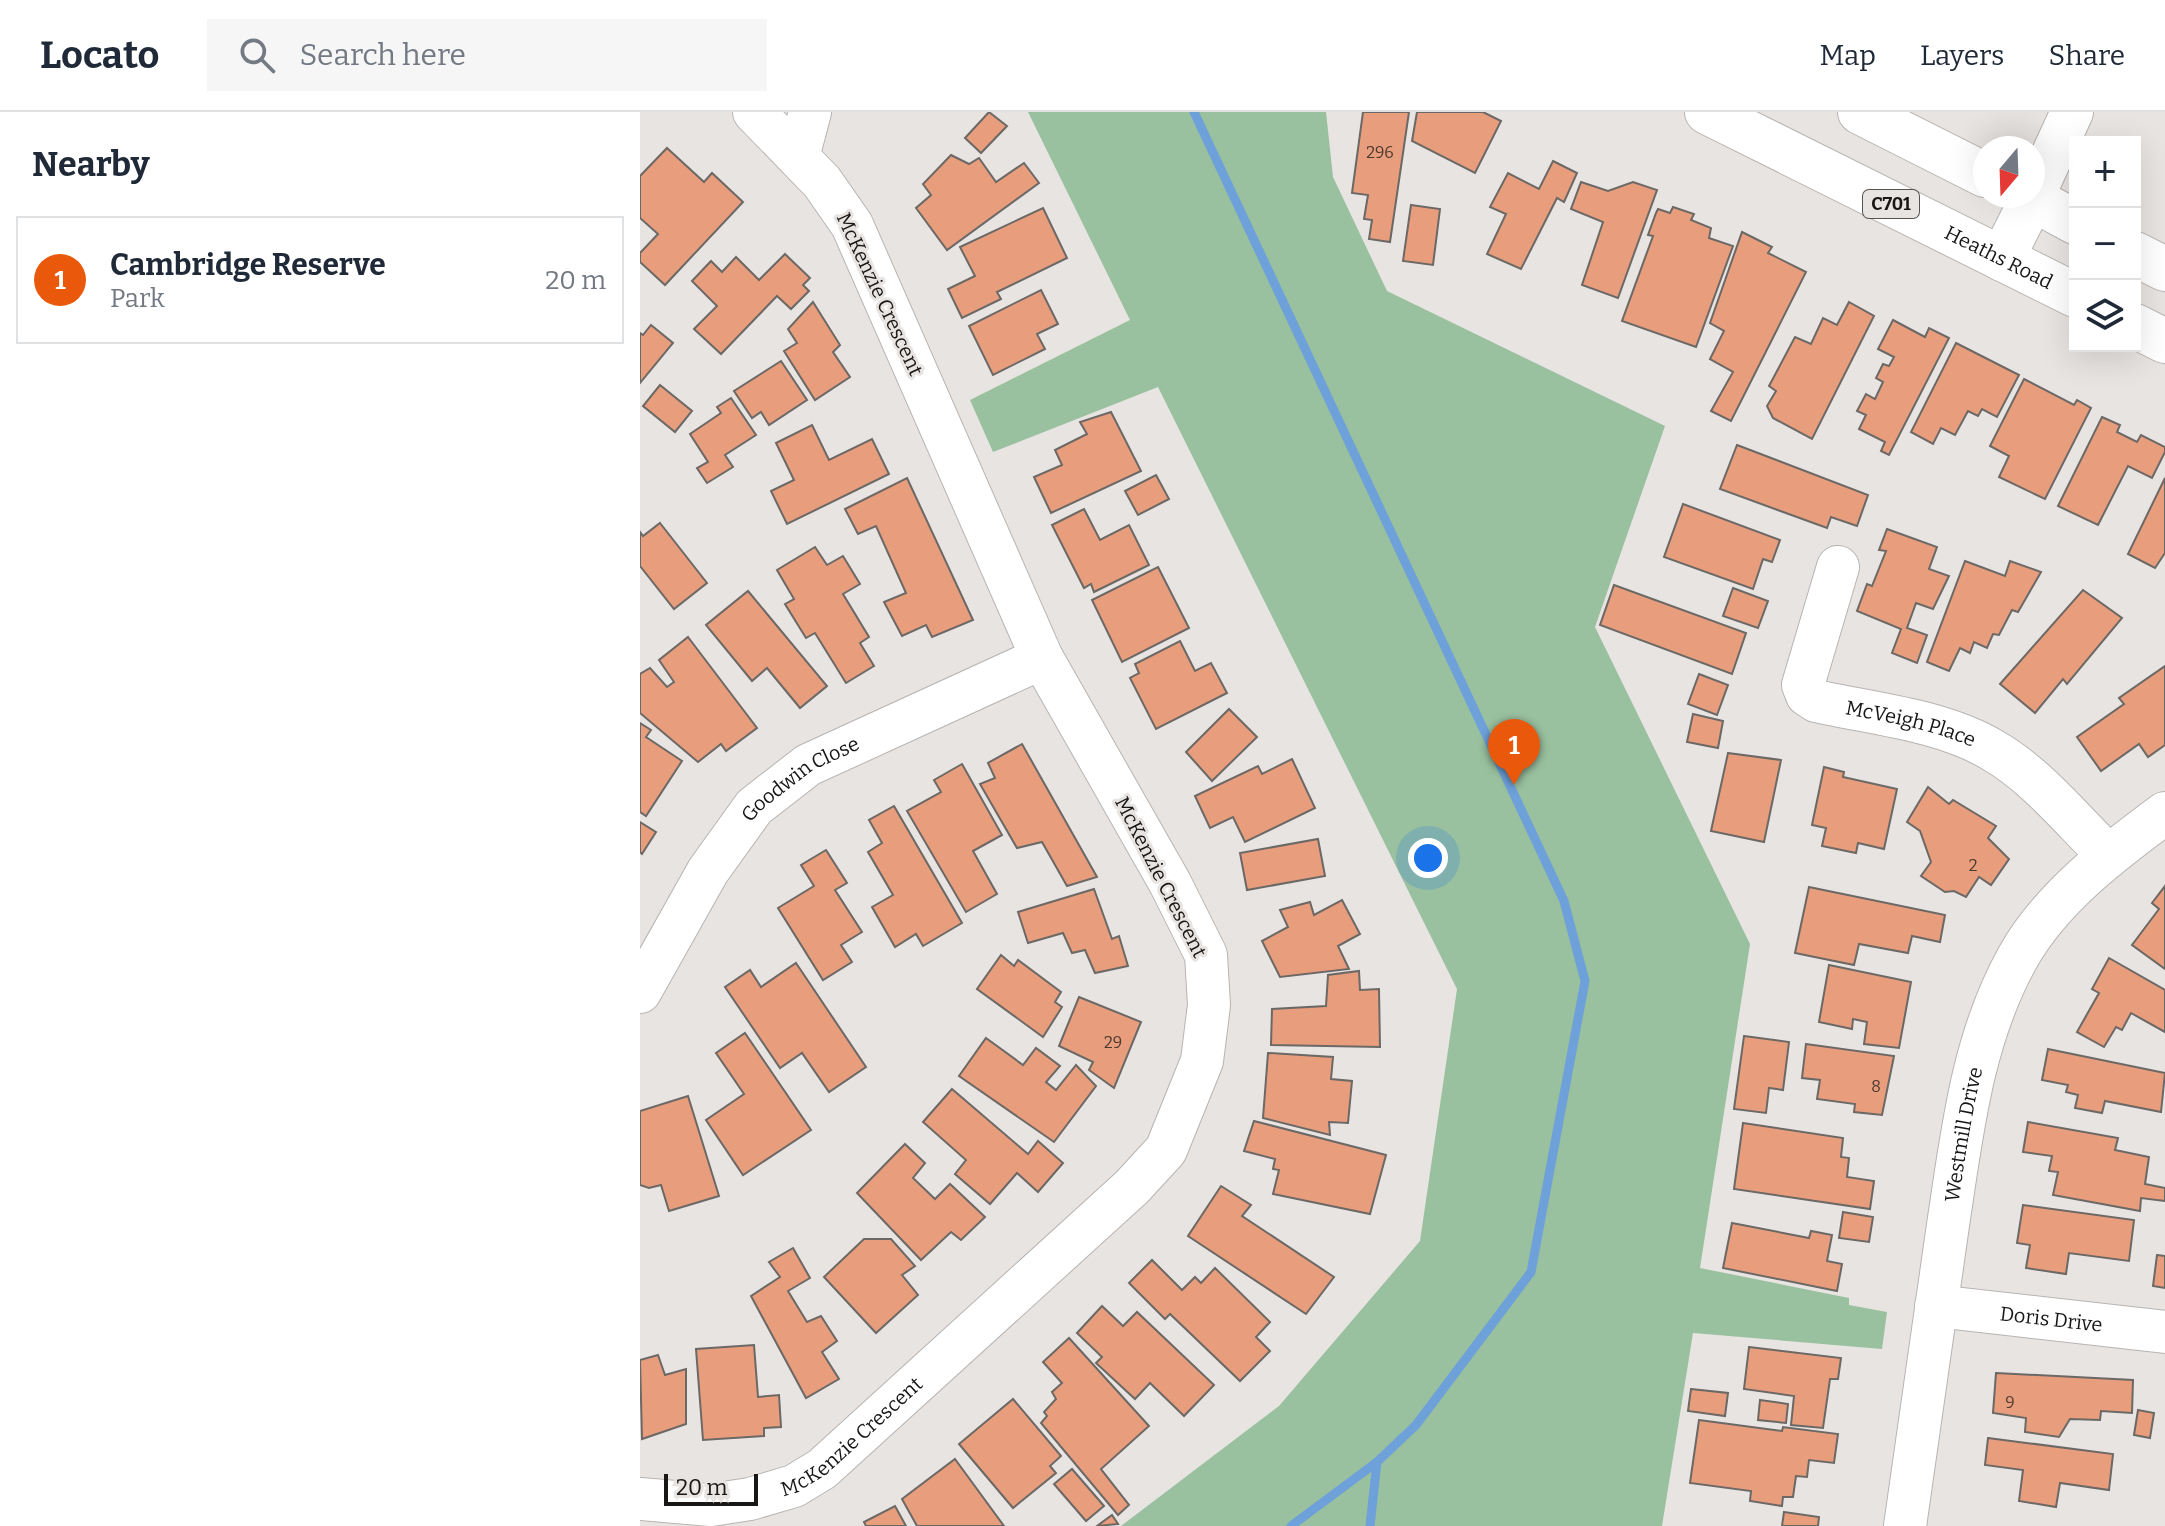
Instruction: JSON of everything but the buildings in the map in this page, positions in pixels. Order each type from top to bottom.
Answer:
[{"type":"main road","name":"Heaths Road","points":[[1707,112],[2069,292]]},
{"type":"main road","points":[[1860,112],[1973,169]]},
{"type":"main road","points":[[2045,205],[2069,219]]},
{"type":"main road","points":[[2002,259],[2025,208]]},
{"type":"main road","points":[[2141,257],[2165,269]]},
{"type":"main road","points":[[2141,329],[2165,341]]},
{"type":"street","points":[[798,157],[810,112]]},
{"type":"street","points":[[2045,167],[2072,112]]},
{"type":"street","name":"McKenzie Crescent","points":[[640,1499],[711,1505],[750,1499],[794,1486],[822,1469],[1132,1187],[1166,1150],[1202,1061],[1209,1005],[1206,955],[1170,883],[1042,658],[852,225],[822,182],[754,116]]},
{"type":"street","name":"McVeigh Place","points":[[1838,567],[1803,685],[1807,695],[1816,701],[1961,734],[1995,751],[2026,775],[2108,855]]},
{"type":"street","name":"Goodwin Close","points":[[640,992],[708,871],[754,807],[808,765],[1042,658]]},
{"type":"street","name":"Westmill Drive","points":[[1905,1526],[1965,1108],[1996,1000],[2020,954],[2042,924],[2108,855],[2165,813]]},
{"type":"street","name":"Doris Drive","points":[[1936,1306],[2165,1332]]},
{"type":"green space","points":[[1028,112],[1326,112],[1333,177],[1387,291],[1665,426],[1595,627],[1750,944],[1700,1268],[1849,1298],[1849,1305],[1887,1312],[1882,1349],[1693,1333],[1662,1526],[1121,1526],[1279,1406],[1420,1241],[1457,989],[1158,387],[993,452],[970,400],[1130,320]]},
{"type":"waterway","points":[[1194,112],[1564,901],[1585,981],[1531,1272],[1416,1425],[1377,1462],[1291,1526]]},
{"type":"waterway","points":[[1370,1526],[1377,1462]]},
{"type":"place","name":"Cambridge Reserve","points":[[1514,785]]}]
